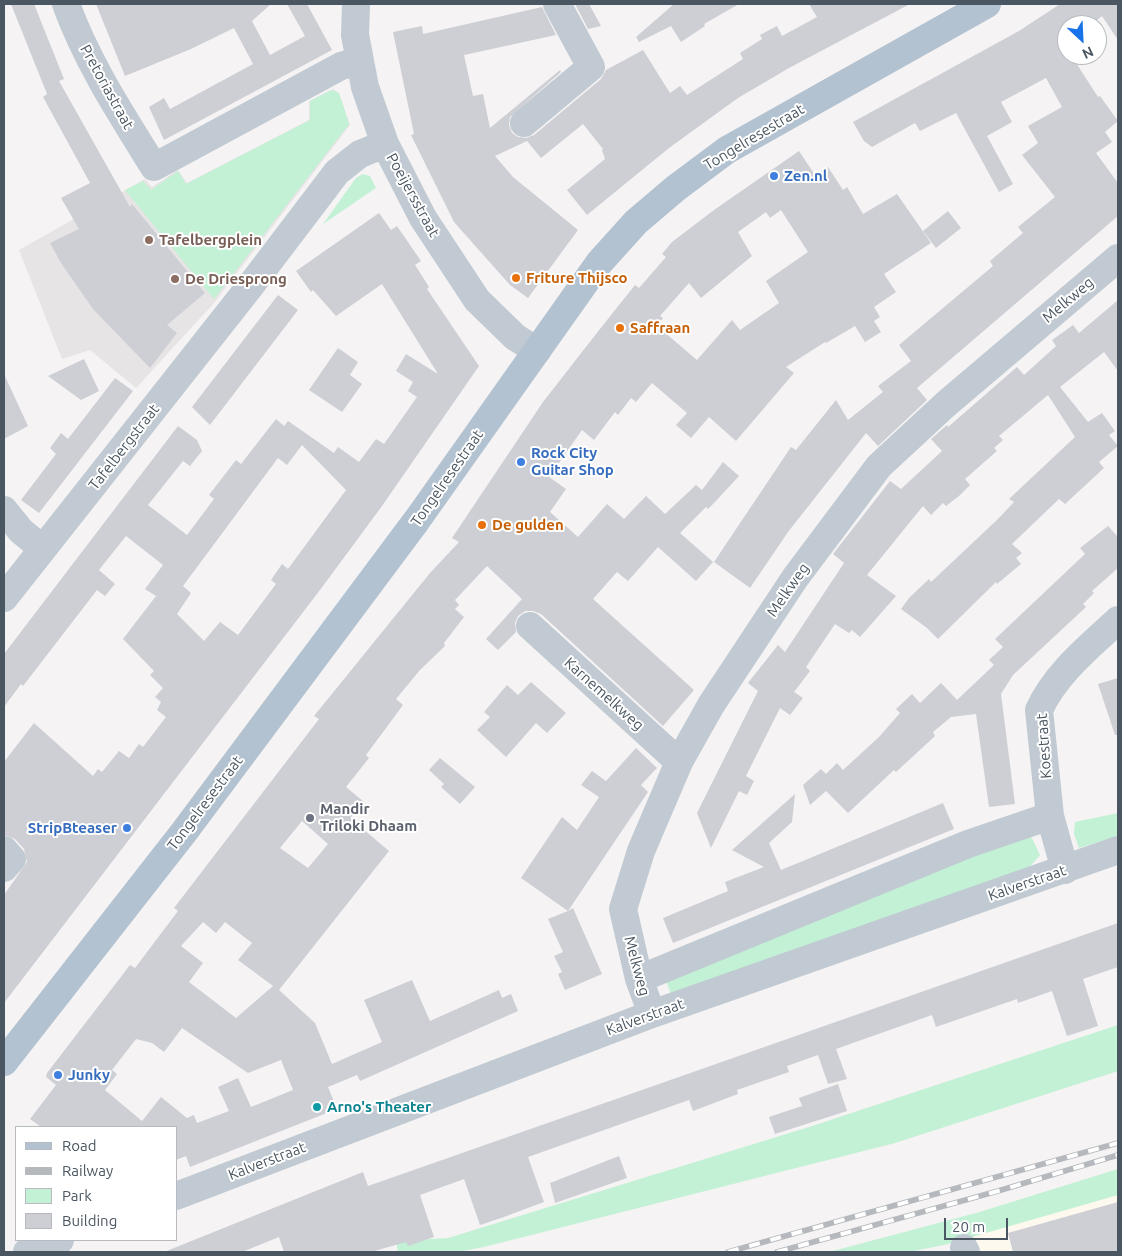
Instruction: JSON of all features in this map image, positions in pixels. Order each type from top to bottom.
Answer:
[{"type":"main road","name":"Tongelresestraat","points":[[6,1051],[220,784],[417,520],[599,263],[636,222],[676,188],[727,150],[987,4]]},
{"type":"street","name":"Pretoriastraat","points":[[66,4],[83,45],[106,89],[154,167],[341,66],[358,61]]},
{"type":"street","name":"Poeijersstraat","points":[[356,4],[354,35],[358,61],[385,144],[423,218],[477,300],[515,337],[537,351]]},
{"type":"street","points":[[524,123],[591,67],[557,4]]},
{"type":"street","name":"Tafelbergstraat","points":[[4,598],[337,172],[360,154],[385,144]]},
{"type":"street","name":"Melkweg","points":[[652,1014],[639,979],[623,909],[641,851],[679,762],[710,705],[795,578],[880,466],[946,404],[1118,258]]},
{"type":"street","points":[[4,510],[21,531],[43,549]]},
{"type":"street","name":"Koestraat","points":[[1065,870],[1050,816],[1039,710],[1046,694],[1087,648],[1118,620]]},
{"type":"street","name":"Karnemelkweg","points":[[530,626],[679,762]]},
{"type":"street","points":[[639,979],[968,844],[1050,816]]},
{"type":"street","points":[[4,850],[12,859],[4,868]]},
{"type":"street","name":"Kalverstraat","points":[[178,1195],[652,1014],[1118,850]]},
{"type":"street","points":[[27,1252],[57,1241]]},
{"type":"shaded area","name":"Tafelbergplein","points":[[333,89],[339,93],[350,125],[214,303],[136,388],[90,350],[62,359],[19,250],[145,179],[152,187],[178,170],[187,183],[309,120],[309,101]]},
{"type":"shaded area","points":[[1118,1176],[1118,1252],[975,1252],[966,1216],[1033,1195],[1035,1200]]},
{"type":"green space","points":[[332,90],[339,93],[349,124],[214,299],[125,190],[143,181],[151,190],[178,171],[186,184],[310,120],[310,101]]},
{"type":"green space","points":[[363,174],[370,176],[376,188],[323,224],[356,178]]},
{"type":"green space","points":[[1118,813],[1118,836],[1079,848],[1074,834],[1075,822]]},
{"type":"green space","points":[[1020,835],[1032,838],[1040,855],[1027,870],[671,994],[665,978]]},
{"type":"green space","points":[[1118,1025],[1118,1071],[895,1143],[484,1247],[458,1252],[398,1252],[396,1241],[448,1238],[809,1127]]},
{"type":"green space","points":[[1118,1169],[1118,1195],[944,1245],[909,1252],[829,1252],[976,1213]]},
{"type":"building","points":[[11,4],[34,4],[64,79],[59,81],[130,207],[132,204],[205,293],[167,325],[177,333],[150,368],[93,309],[61,263],[50,243],[79,229],[61,198],[90,183],[43,97],[47,94]]},
{"type":"building","points":[[96,4],[271,4],[252,21],[270,55],[305,36],[287,4],[307,4],[332,50],[164,140],[149,107],[164,98],[170,109],[253,64],[234,28],[191,49],[125,76]]},
{"type":"building","points":[[575,4],[589,4],[601,26],[588,29]]},
{"type":"building","points":[[674,4],[739,4],[704,24],[705,26],[681,42],[671,26],[639,42],[636,37]]},
{"type":"building","points":[[809,4],[910,4],[789,68],[738,98],[669,148],[587,215],[567,190],[605,159],[603,149],[583,124],[541,158],[527,141],[495,156],[513,177],[578,230],[528,298],[510,285],[454,222],[411,135],[414,134],[393,32],[422,26],[423,34],[542,7],[556,35],[464,55],[473,96],[483,94],[490,128],[560,70],[561,72],[510,117],[509,125],[512,133],[518,137],[526,138],[534,135],[601,79],[606,70],[643,50],[670,93],[680,86],[687,95],[743,59],[740,53],[762,39],[760,35],[777,26],[782,36],[817,17]]},
{"type":"building","points":[[1060,4],[1118,4],[1118,40],[1107,24],[1107,15],[1057,15],[1057,65],[1077,65],[1098,97],[1100,96],[1118,121],[1105,132],[1112,142],[1096,153],[1118,183],[1118,216],[917,388],[927,400],[878,446],[866,433],[788,532],[750,588],[714,562],[791,447],[796,450],[836,400],[848,420],[883,392],[878,386],[911,361],[899,345],[993,266],[990,261],[1023,233],[1018,227],[1055,197],[1022,155],[1038,143],[1028,126],[1062,107],[1046,78],[1001,102],[1012,122],[987,136],[1013,184],[999,192],[956,113],[920,131],[915,123],[872,147],[864,141],[853,122],[1019,31]]},
{"type":"building","points":[[799,151],[815,175],[828,167],[843,190],[847,187],[863,214],[897,194],[931,243],[884,274],[896,292],[874,307],[880,317],[874,321],[881,332],[865,342],[855,326],[825,342],[786,367],[794,373],[736,441],[709,417],[691,438],[676,425],[687,413],[652,383],[636,402],[631,398],[618,415],[615,412],[594,440],[582,430],[549,477],[566,489],[550,512],[578,537],[607,504],[624,519],[646,496],[665,514],[696,485],[702,490],[723,462],[739,476],[708,509],[706,507],[680,533],[713,562],[696,581],[658,547],[628,581],[617,572],[593,599],[694,690],[663,726],[541,614],[525,611],[518,616],[515,623],[516,632],[498,650],[486,639],[522,599],[487,566],[455,600],[459,605],[455,609],[464,617],[444,643],[445,646],[420,670],[396,699],[403,705],[366,755],[369,758],[346,787],[364,802],[350,818],[389,851],[279,990],[315,1023],[332,1064],[382,1042],[364,1000],[412,980],[430,1021],[499,990],[502,998],[511,994],[518,1011],[360,1081],[357,1075],[328,1087],[337,1109],[190,1167],[186,1156],[178,1159],[178,1126],[40,1126],[30,1119],[56,1085],[46,1077],[47,1073],[130,965],[135,968],[178,911],[174,908],[319,719],[314,716],[430,573],[459,542],[452,538],[543,402],[635,285],[639,288],[666,257],[662,254],[672,242],[714,210]],"holes":[[[781,210],[808,252],[766,281],[779,303],[740,330],[732,320],[697,360],[657,326],[663,318],[660,316],[689,283],[701,298],[752,256],[738,232],[766,212],[770,218]],[[302,821],[328,844],[308,868],[280,848]],[[203,922],[216,933],[225,922],[252,943],[238,960],[273,986],[236,1018],[189,982],[203,963],[181,946]],[[182,1028],[248,1073],[281,1060],[293,1090],[251,1107],[238,1078],[218,1087],[229,1111],[197,1123],[194,1115],[187,1118],[161,1097],[142,1121],[105,1090],[117,1074],[112,1070],[136,1039],[152,1043],[164,1052]]]},
{"type":"building","points":[[948,211],[961,228],[936,248],[923,231]]},
{"type":"building","points":[[379,213],[391,230],[397,226],[421,261],[415,265],[429,287],[427,289],[479,366],[382,506],[320,590],[4,1003],[4,895],[27,862],[24,849],[15,839],[4,835],[4,762],[34,723],[93,776],[98,769],[102,772],[119,751],[129,758],[139,744],[143,747],[166,717],[157,710],[161,702],[155,697],[163,688],[150,675],[154,671],[123,639],[156,596],[145,589],[163,565],[126,536],[99,570],[115,584],[105,596],[97,590],[23,686],[21,684],[4,707],[4,654],[178,426],[197,440],[202,451],[190,466],[183,461],[148,505],[187,535],[214,499],[209,495],[236,460],[241,464],[276,419],[284,426],[288,421],[334,453],[338,447],[359,462],[376,439],[384,444],[417,397],[408,391],[413,382],[396,371],[406,354],[438,374],[382,284],[336,316],[313,290],[311,292],[296,271]],"holes":[[[302,445],[346,490],[288,569],[282,564],[271,580],[276,584],[238,635],[220,622],[204,641],[177,614],[191,593],[183,586],[278,458],[287,465]]]},
{"type":"building","points":[[278,295],[298,310],[210,425],[192,407]]},
{"type":"building","points":[[1118,300],[1118,371],[1104,352],[1060,387],[1088,422],[1102,413],[1115,431],[1109,435],[1118,446],[1099,462],[1104,468],[1065,504],[1059,499],[1012,544],[1022,553],[1016,558],[1021,564],[997,584],[996,582],[938,639],[927,628],[901,609],[909,598],[929,579],[931,582],[998,519],[1014,502],[1009,499],[1075,437],[1048,395],[999,436],[1003,440],[994,448],[997,451],[965,479],[970,485],[959,496],[946,506],[943,503],[931,515],[923,506],[867,575],[896,596],[860,637],[852,630],[849,633],[835,624],[806,667],[810,671],[794,692],[803,698],[790,715],[780,708],[746,776],[754,781],[747,795],[739,791],[711,848],[697,813],[758,691],[748,683],[778,645],[785,652],[844,563],[833,554],[890,481],[901,489],[942,451],[931,439],[947,425],[948,427],[1017,367],[1024,375],[1056,346],[1052,340],[1073,325],[1079,333]]},
{"type":"building","points":[[338,348],[358,362],[350,375],[362,384],[342,412],[309,390]]},
{"type":"building","points":[[84,359],[99,391],[81,400],[48,376]]},
{"type":"building","points":[[4,374],[28,426],[4,439]]},
{"type":"building","points":[[115,378],[133,391],[39,513],[21,500],[56,454],[50,448],[61,433],[68,439]]},
{"type":"building","points":[[1108,526],[1118,537],[1118,568],[1092,591],[1094,593],[1083,604],[1086,607],[1013,675],[1001,694],[1015,804],[989,807],[976,714],[951,717],[933,732],[935,736],[896,772],[894,770],[848,813],[826,791],[810,805],[803,785],[821,769],[826,774],[837,763],[843,770],[879,737],[900,713],[896,709],[912,694],[920,703],[941,683],[957,700],[994,665],[989,660],[1003,647],[995,639],[1085,554],[1080,548]]},
{"type":"building","points":[[1118,678],[1118,735],[1115,735],[1098,684]]},
{"type":"building","points":[[531,682],[566,713],[547,733],[536,723],[506,757],[477,730],[490,717],[484,712],[507,685],[518,695]]},
{"type":"building","points":[[636,748],[657,768],[641,785],[648,792],[568,911],[521,878],[562,817],[577,830],[599,797],[581,785],[592,771],[606,781]]},
{"type":"building","points":[[440,758],[475,787],[460,804],[441,787],[444,784],[429,770]]},
{"type":"building","points":[[795,794],[792,822],[769,843],[781,870],[943,803],[954,829],[673,943],[663,918],[728,891],[725,882],[764,867],[732,850]]},
{"type":"building","points":[[573,908],[602,974],[565,990],[558,974],[562,972],[554,956],[563,952],[548,919]]},
{"type":"building","points":[[1118,923],[1118,967],[1083,979],[1098,1026],[1067,1036],[1052,991],[1018,1003],[1017,999],[936,1027],[932,1015],[836,1049],[847,1079],[828,1084],[818,1055],[787,1066],[789,1072],[737,1090],[738,1094],[693,1111],[689,1100],[528,1157],[544,1202],[501,1218],[480,1225],[464,1179],[420,1195],[434,1237],[408,1246],[406,1242],[371,1252],[284,1252],[279,1237],[242,1252],[164,1252],[363,1172],[368,1186]]},
{"type":"building","points":[[838,1084],[847,1111],[775,1134],[769,1117],[802,1106],[799,1098]]},
{"type":"building","points":[[619,1156],[627,1178],[555,1203],[550,1183]]},
{"type":"building","points":[[1118,1202],[1118,1252],[1013,1252],[1008,1233]]},
{"type":"railway","points":[[728,1252],[1118,1143]]},
{"type":"railway","points":[[777,1252],[998,1191],[1118,1155]]},
{"type":"place","name":"Zen.nl","points":[[774,176]]},
{"type":"place","name":"Tafelbergplein","points":[[149,240]]},
{"type":"place","name":"Friture Thijsco","points":[[516,278]]},
{"type":"place","name":"De Driesprong","points":[[175,279]]},
{"type":"place","name":"Saffraan","points":[[620,328]]},
{"type":"place","name":"Rock City Guitar Shop","points":[[521,462]]},
{"type":"place","name":"De gulden","points":[[482,525]]},
{"type":"place","name":"Mandir Triloki Dhaam","points":[[310,818]]},
{"type":"place","name":"StripBteaser","points":[[127,828]]},
{"type":"place","name":"Junky","points":[[58,1075]]},
{"type":"place","name":"Arno's Theater","points":[[317,1107]]}]
